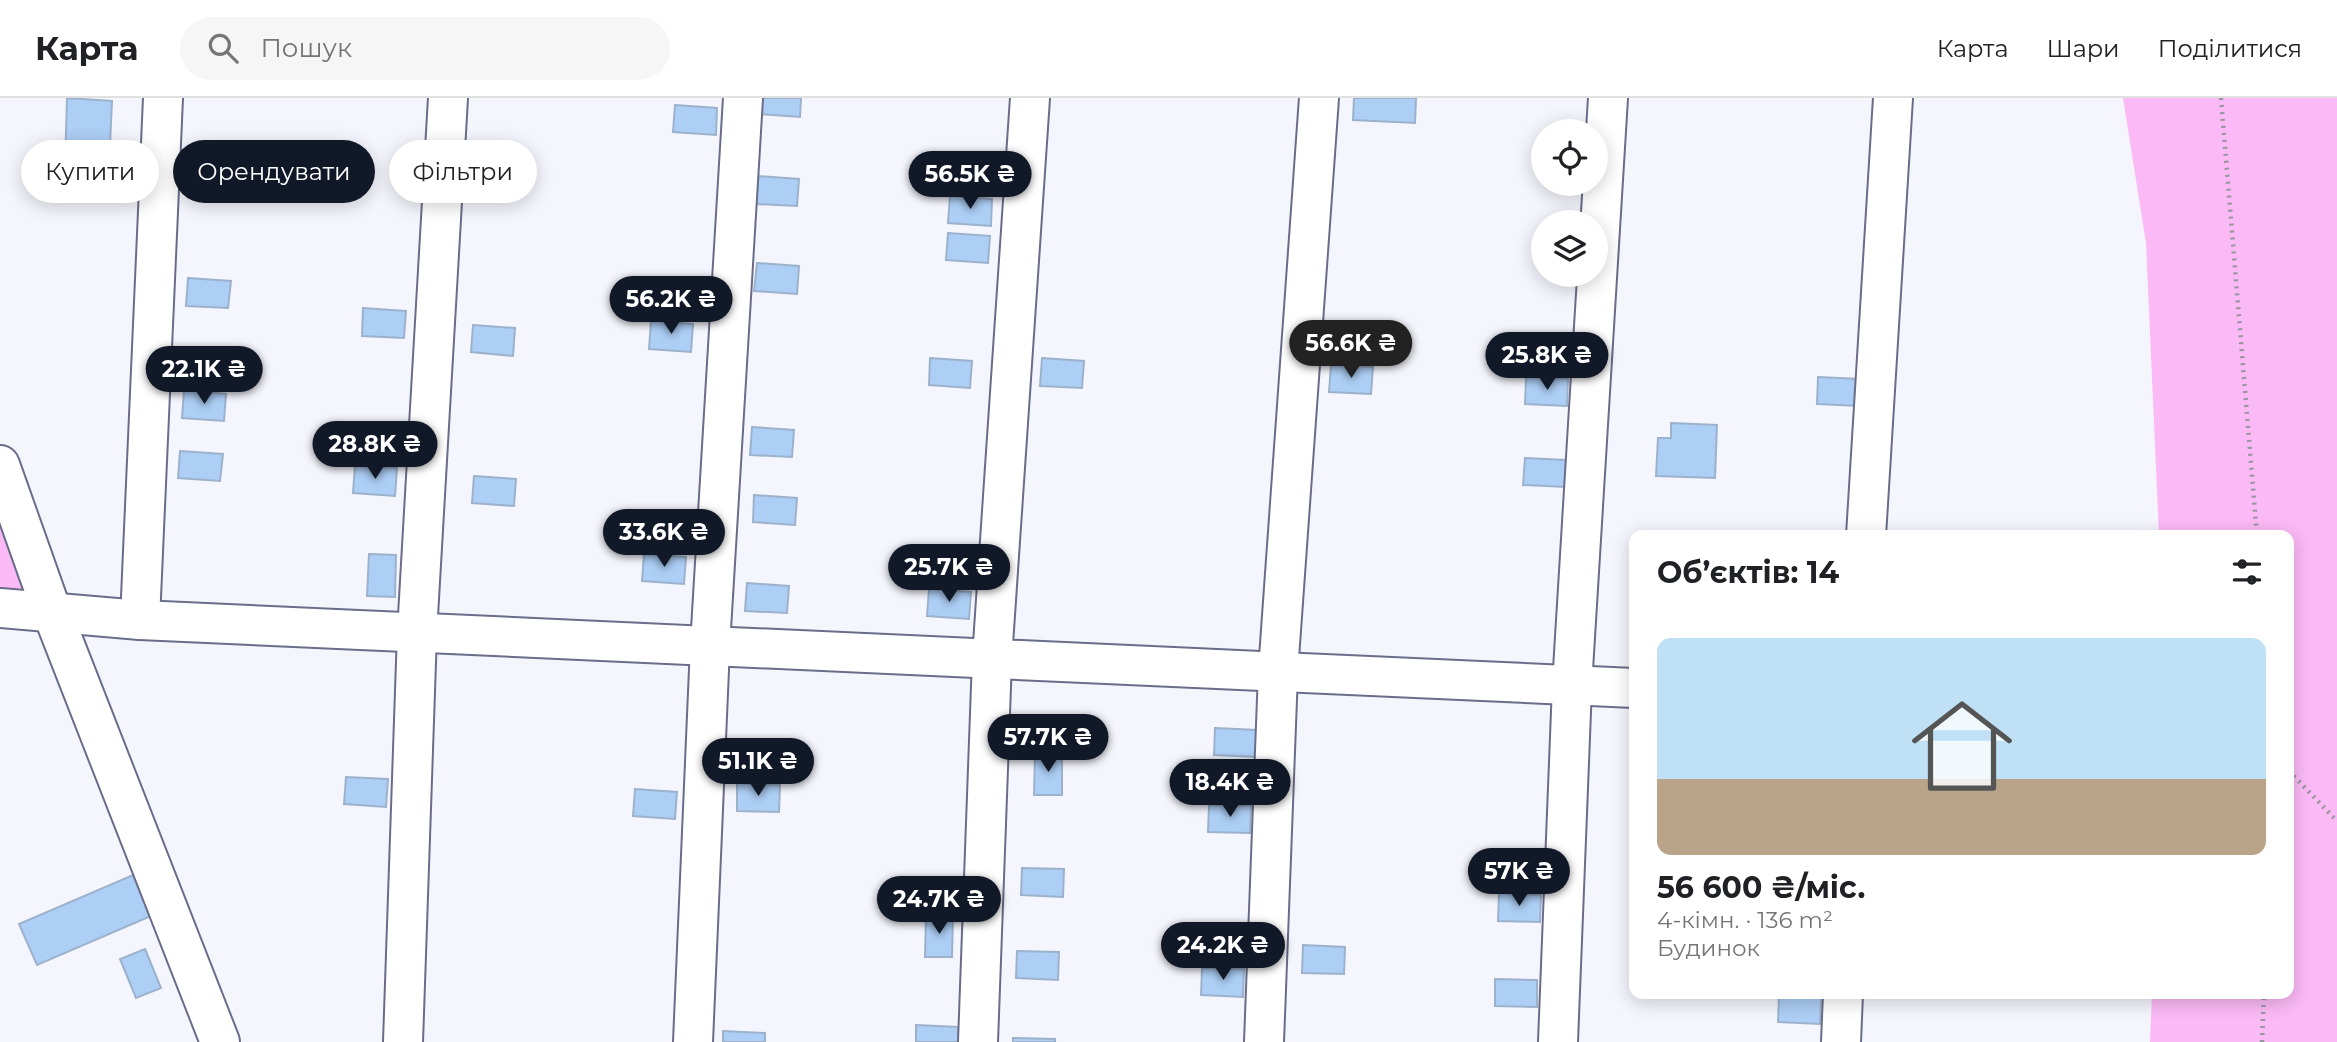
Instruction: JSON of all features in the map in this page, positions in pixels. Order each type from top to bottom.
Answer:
[{"type":"street","points":[[140,620],[163,98]]},
{"type":"street","points":[[403,1042],[418,633],[448,98]]},
{"type":"street","points":[[693,1042],[710,646],[743,98]]},
{"type":"street","points":[[978,1042],[992,659],[1030,98]]},
{"type":"street","points":[[1264,1042],[1279,672],[1319,98]]},
{"type":"street","points":[[1558,1042],[1572,685],[1608,98]]},
{"type":"street","points":[[1866,530],[1893,98]]},
{"type":"street","points":[[0,465],[52,612],[220,1042]]},
{"type":"street","points":[[0,608],[140,620],[1629,688]]},
{"type":"street","points":[[1841,1042],[1843,999]]},
{"type":"path","points":[[2221,98],[2257,530]]},
{"type":"path","points":[[2294,776],[2337,821]]},
{"type":"path","points":[[2262,1042],[2264,999]]},
{"type":"shaded area","points":[[2123,98],[2337,98],[2337,1042],[2150,1042],[2152,999],[2294,999],[2294,530],[2159,530],[2146,243]]},
{"type":"shaded area","points":[[0,487],[52,612],[0,608]]},
{"type":"building","points":[[67,98],[112,101],[110,140],[66,140]]},
{"type":"building","points":[[759,98],[801,98],[800,117],[758,114]]},
{"type":"building","points":[[1354,98],[1416,98],[1415,123],[1353,120]]},
{"type":"building","points":[[675,105],[717,108],[716,135],[673,132]]},
{"type":"building","points":[[757,176],[799,179],[797,206],[755,204]]},
{"type":"building","points":[[950,196],[992,199],[991,226],[948,223]]},
{"type":"building","points":[[948,233],[990,236],[988,263],[946,260]]},
{"type":"building","points":[[757,263],[799,266],[797,294],[754,291]]},
{"type":"building","points":[[188,278],[231,281],[228,308],[186,306]]},
{"type":"building","points":[[363,308],[406,311],[404,338],[362,336]]},
{"type":"building","points":[[651,321],[693,324],[691,352],[649,349]]},
{"type":"building","points":[[473,325],[515,328],[513,356],[471,352]]},
{"type":"building","points":[[930,358],[972,361],[970,388],[929,385]]},
{"type":"building","points":[[1042,358],[1084,361],[1082,388],[1040,386]]},
{"type":"building","points":[[1331,365],[1373,367],[1371,394],[1329,392]]},
{"type":"building","points":[[1526,377],[1568,379],[1567,406],[1525,404]]},
{"type":"building","points":[[1818,377],[1860,379],[1859,406],[1817,404]]},
{"type":"building","points":[[184,390],[226,394],[224,421],[182,418]]},
{"type":"building","points":[[1671,423],[1717,425],[1715,478],[1656,476],[1658,438],[1671,438]]},
{"type":"building","points":[[752,427],[794,430],[792,457],[750,455]]},
{"type":"building","points":[[180,451],[223,454],[220,481],[178,478]]},
{"type":"building","points":[[1525,458],[1567,460],[1566,487],[1523,485]]},
{"type":"building","points":[[355,466],[397,468],[395,496],[353,493]]},
{"type":"building","points":[[474,476],[516,479],[514,506],[472,503]]},
{"type":"building","points":[[754,495],[797,498],[795,525],[753,522]]},
{"type":"building","points":[[369,554],[396,555],[395,597],[367,596]]},
{"type":"building","points":[[644,554],[686,557],[684,584],[642,581]]},
{"type":"building","points":[[747,583],[789,586],[787,613],[745,611]]},
{"type":"building","points":[[929,589],[971,592],[969,619],[927,616]]},
{"type":"building","points":[[1215,728],[1257,730],[1256,757],[1214,755]]},
{"type":"building","points":[[1035,753],[1062,753],[1062,795],[1034,795]]},
{"type":"building","points":[[346,777],[388,779],[386,807],[344,804]]},
{"type":"building","points":[[737,783],[780,785],[779,812],[737,811]]},
{"type":"building","points":[[635,789],[677,792],[675,819],[633,816]]},
{"type":"building","points":[[1209,805],[1251,806],[1250,833],[1208,832]]},
{"type":"building","points":[[1022,868],[1064,869],[1063,897],[1021,895]]},
{"type":"building","points":[[133,875],[151,916],[37,965],[19,924]]},
{"type":"building","points":[[1499,893],[1541,895],[1540,922],[1498,921]]},
{"type":"building","points":[[926,915],[953,915],[952,957],[925,957]]},
{"type":"building","points":[[1303,945],[1345,947],[1344,974],[1302,973]]},
{"type":"building","points":[[145,949],[161,988],[136,998],[120,959]]},
{"type":"building","points":[[1017,951],[1059,952],[1058,980],[1016,978]]},
{"type":"building","points":[[1202,968],[1244,969],[1243,997],[1201,995]]},
{"type":"building","points":[[1495,979],[1537,980],[1537,1007],[1495,1006]]},
{"type":"building","points":[[1779,999],[1821,999],[1820,1024],[1778,1022]]},
{"type":"building","points":[[916,1025],[958,1027],[958,1042],[916,1042]]},
{"type":"building","points":[[723,1031],[765,1033],[765,1042],[723,1042]]},
{"type":"building","points":[[1013,1038],[1055,1039],[1055,1042],[1013,1042]]}]
